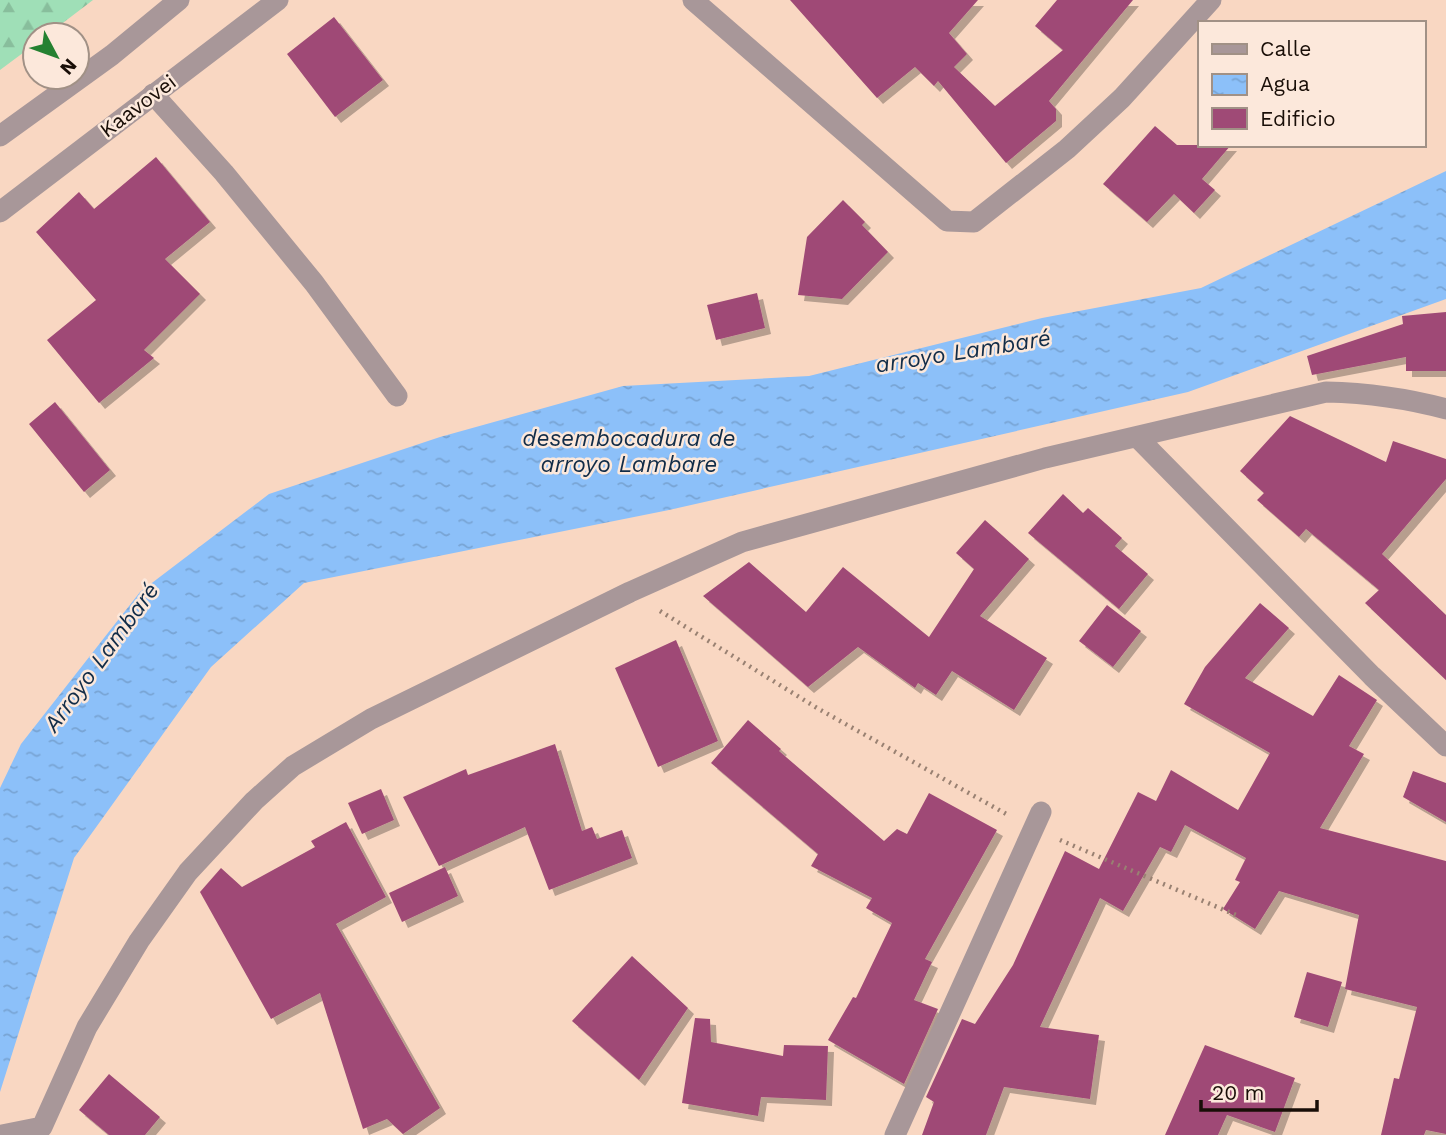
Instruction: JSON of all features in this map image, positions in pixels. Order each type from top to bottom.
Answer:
[{"type":"street","points":[[0,136],[112,55],[179,0]]},
{"type":"street","name":"Kaavovei","points":[[0,212],[278,0]]},
{"type":"street","points":[[693,0],[947,221],[960,223],[974,222],[1067,149],[1122,98],[1211,0]]},
{"type":"street","points":[[153,94],[224,173],[298,263],[397,396]]},
{"type":"street","points":[[10,1134],[49,1131],[87,1027],[139,941],[188,872],[254,801],[293,766],[371,719],[630,592],[742,542],[1020,464],[1326,392],[1372,393],[1446,409]]},
{"type":"street","points":[[1137,437],[1372,676],[1446,746]]},
{"type":"street","points":[[895,1135],[1037,821]]},
{"type":"path","points":[[630,592],[817,708],[1037,821],[1236,915]]},
{"type":"green space","points":[[0,0],[93,0],[65,21],[21,21],[21,54],[0,70]]},
{"type":"water","name":"desembocadura de arroyo Lambare","points":[[1446,171],[1446,299],[1188,392],[669,510],[304,583],[211,667],[74,858],[0,1092],[0,788],[21,744],[140,592],[269,494],[440,437],[623,386],[809,376],[1042,318],[1201,288]]},
{"type":"building","points":[[790,0],[978,0],[949,33],[967,54],[954,67],[995,106],[1063,50],[1035,26],[1057,0],[1133,0],[1049,101],[1056,109],[1056,121],[1006,163],[938,81],[934,86],[915,67],[877,98]]},
{"type":"building","points":[[334,17],[383,80],[335,117],[287,54]]},
{"type":"building","points":[[1155,126],[1177,145],[1229,147],[1202,179],[1215,190],[1194,213],[1174,194],[1147,222],[1103,184]]},
{"type":"building","points":[[156,157],[210,222],[165,259],[200,294],[144,350],[154,358],[99,403],[47,340],[96,300],[36,232],[79,192],[94,209]]},
{"type":"building","points":[[843,200],[865,222],[862,225],[888,252],[842,299],[798,295],[807,237]]},
{"type":"building","points":[[757,293],[765,328],[716,340],[707,305]]},
{"type":"building","points":[[1446,312],[1446,371],[1406,371],[1406,357],[1312,375],[1307,356],[1403,324],[1402,316]]},
{"type":"building","points":[[55,402],[110,470],[84,492],[29,424]]},
{"type":"building","points":[[1290,416],[1386,462],[1393,441],[1446,459],[1446,479],[1382,554],[1446,615],[1446,680],[1365,603],[1379,590],[1306,529],[1299,537],[1257,500],[1264,493],[1240,471]]},
{"type":"building","points":[[1063,494],[1083,513],[1088,508],[1122,538],[1115,546],[1148,574],[1119,609],[1028,533]]},
{"type":"building","points":[[985,520],[1029,559],[980,616],[1047,658],[1014,710],[952,671],[936,695],[918,683],[915,688],[858,647],[808,687],[703,596],[749,562],[806,612],[843,567],[929,637],[974,569],[956,553]]},
{"type":"building","points":[[1260,603],[1289,628],[1245,678],[1313,716],[1339,675],[1377,700],[1349,746],[1364,754],[1320,828],[1446,861],[1446,1134],[1426,1130],[1424,1135],[1381,1135],[1394,1078],[1399,1079],[1417,1007],[1345,989],[1359,915],[1279,891],[1255,929],[1223,909],[1240,882],[1235,880],[1246,858],[1185,825],[1171,852],[1160,847],[1123,911],[1100,898],[1040,1027],[1099,1035],[1090,1099],[1004,1087],[986,1135],[922,1135],[934,1102],[926,1097],[962,1019],[975,1024],[1013,965],[1065,851],[1099,869],[1138,792],[1156,801],[1171,770],[1238,810],[1270,753],[1184,704],[1205,667]]},
{"type":"building","points":[[1107,605],[1141,631],[1113,667],[1079,641]]},
{"type":"building","points":[[676,640],[718,741],[658,767],[615,668]]},
{"type":"building","points":[[748,720],[781,749],[779,751],[884,841],[897,829],[907,834],[929,793],[997,830],[925,959],[932,962],[914,1000],[938,1009],[904,1084],[828,1040],[853,997],[856,998],[892,923],[866,908],[872,898],[811,866],[818,854],[711,763]]},
{"type":"building","points":[[555,744],[582,831],[592,827],[597,839],[622,830],[632,858],[549,890],[525,827],[439,866],[403,797],[466,769],[468,775]]},
{"type":"building","points":[[1413,771],[1446,783],[1446,822],[1403,797]]},
{"type":"building","points":[[381,789],[394,820],[362,834],[348,803]]},
{"type":"building","points":[[346,822],[386,897],[336,924],[440,1108],[403,1134],[387,1119],[363,1129],[320,993],[271,1019],[200,892],[221,868],[242,887],[315,847],[311,841]]},
{"type":"building","points":[[445,867],[458,896],[402,922],[389,893]]},
{"type":"building","points":[[632,956],[688,1008],[639,1080],[572,1021]]},
{"type":"building","points":[[1307,972],[1342,982],[1328,1027],[1294,1017]]},
{"type":"building","points":[[695,1018],[710,1019],[711,1042],[783,1056],[784,1045],[828,1046],[826,1100],[761,1097],[758,1116],[682,1103]]},
{"type":"building","points":[[1205,1045],[1295,1078],[1275,1132],[1227,1115],[1218,1135],[1165,1135]]},
{"type":"building","points":[[109,1074],[160,1117],[145,1135],[109,1135],[79,1110]]},
{"type":"water label","name":"arroyo Lambaré","points":[[963,351]]},
{"type":"water label","name":"Arroyo Lambaré","points":[[101,657]]}]
